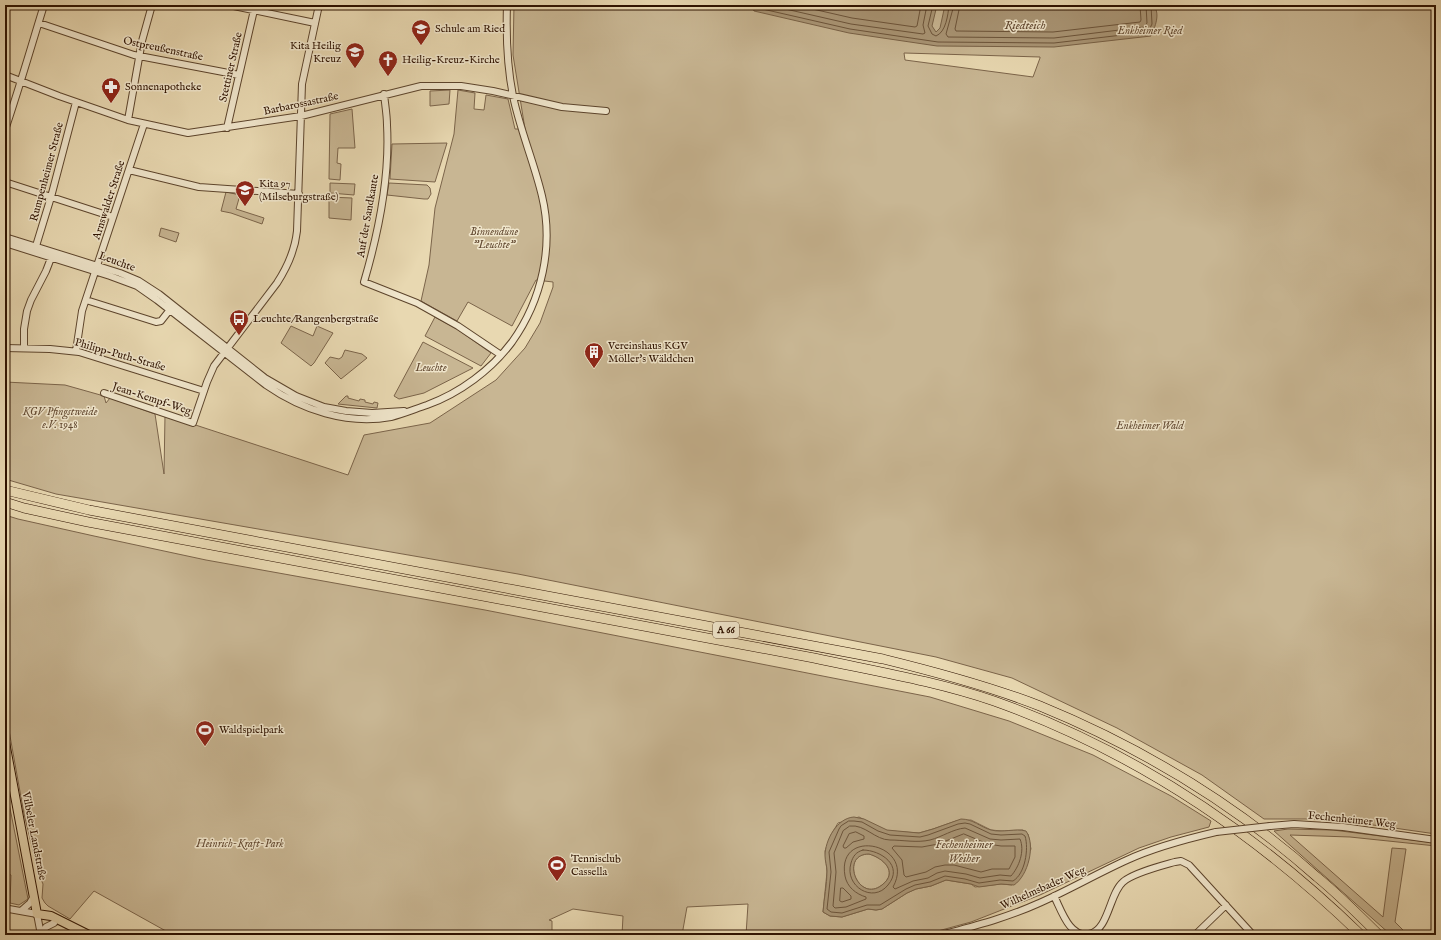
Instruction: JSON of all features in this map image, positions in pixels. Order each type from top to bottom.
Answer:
[{"type":"highway","name":"A 66","points":[[5,490],[88,510],[876,658],[963,680],[1039,706],[1078,723],[1120,743],[1194,785],[1241,817],[1322,881],[1379,935]]},
{"type":"highway","name":"A 66","points":[[5,502],[95,524],[814,658],[916,679],[993,701],[1073,733],[1109,750],[1151,773],[1231,825],[1331,906],[1361,935]]},
{"type":"main road","name":"Vilbeler Landstraße","points":[[5,742],[37,914]]},
{"type":"main road","points":[[34,896],[41,908],[52,919]]},
{"type":"main road","points":[[37,914],[85,933]]},
{"type":"street","points":[[5,130],[20,87],[20,81],[44,5]]},
{"type":"street","points":[[128,120],[144,29],[152,5]]},
{"type":"street","points":[[230,5],[255,8],[315,23]]},
{"type":"street","points":[[204,391],[212,369],[277,283],[288,265],[296,238],[299,194],[302,84],[319,5]]},
{"type":"street","name":"Leuchte","points":[[5,243],[51,258],[120,273],[139,281],[151,288],[172,308],[226,350],[266,378],[286,391],[329,411],[362,413],[408,411],[434,402],[474,379],[501,355],[515,337],[532,307],[541,280],[546,247],[546,222],[542,196],[513,96],[507,46],[507,5]]},
{"type":"street","name":"Stettiner Straße","points":[[228,128],[255,8]]},
{"type":"street","name":"Ostpreußenstraße","points":[[39,23],[140,56],[239,75]]},
{"type":"street","name":"Barbarossastraße","points":[[5,75],[128,120],[188,133],[301,116],[384,94],[421,86],[455,85],[493,91],[562,107],[606,111]]},
{"type":"street","name":"Auf der Sandkaute","points":[[384,94],[387,124],[385,188],[376,238],[364,282],[417,303],[458,326],[501,355]]},
{"type":"street","name":"Rumpenheimer Straße","points":[[36,246],[51,197],[76,102]]},
{"type":"street","name":"Arnswalder Straße","points":[[76,351],[81,315],[144,124]]},
{"type":"street","points":[[130,170],[199,187],[299,194]]},
{"type":"street","points":[[5,182],[113,217]]},
{"type":"street","name":"Leuchte","points":[[5,237],[36,246],[97,269]]},
{"type":"street","points":[[24,348],[24,328],[27,311],[51,258]]},
{"type":"street","points":[[86,300],[156,322],[161,321],[172,308]]},
{"type":"street","name":"Philipp-Puth-Straße","points":[[5,348],[76,351],[204,391]]},
{"type":"street","name":"Jean-Kempf-Weg","points":[[104,393],[193,423],[204,391]]},
{"type":"street","name":"Fechenheimer Weg","points":[[1126,860],[1174,843],[1216,832],[1294,824],[1343,827],[1436,840]]},
{"type":"street","name":"Wilhelmsbader Weg","points":[[941,935],[1004,917],[1054,896],[1126,860]]},
{"type":"street","points":[[1054,896],[1070,926],[1074,930],[1086,934],[1092,933],[1101,926],[1118,887],[1123,882],[1131,877],[1181,861],[1189,865],[1253,935]]},
{"type":"street","points":[[21,911],[30,903],[34,896]]},
{"type":"street","points":[[1196,935],[1226,905]]},
{"type":"street","points":[[5,910],[37,914]]},
{"type":"street","name":"Vilbeler Landstraße","points":[[37,914],[41,934]]},
{"type":"street","name":"Vilbeler Landstraße","points":[[41,934],[52,919]]},
{"type":"green space","name":"Enkheimer Wald","points":[[514,5],[1436,5],[1436,834],[1345,821],[1320,819],[1264,819],[1202,775],[1117,728],[1012,678],[936,657],[518,574],[56,494],[5,479],[5,382],[65,385],[104,396],[106,403],[110,398],[155,414],[164,474],[165,415],[348,475],[364,435],[430,423],[496,380],[525,348],[540,323],[553,287],[553,282],[536,280],[512,326],[468,302],[457,321],[421,301],[429,265],[435,208],[454,134],[458,90],[475,93],[474,109],[484,110],[486,95],[508,99],[515,129],[525,129],[513,55]],"holes":[[[904,53],[1040,57],[1033,77],[905,60]]]},
{"type":"green space","points":[[450,90],[449,104],[430,106],[430,91]]},
{"type":"green space","points":[[352,109],[355,148],[338,148],[337,163],[341,164],[340,180],[329,179],[330,114]]},
{"type":"green space","points":[[447,143],[435,182],[390,179],[392,144]]},
{"type":"green space","points":[[330,183],[355,184],[354,195],[330,193]]},
{"type":"green space","points":[[389,183],[427,185],[430,188],[431,194],[428,199],[387,195]]},
{"type":"green space","points":[[226,192],[240,195],[236,209],[264,218],[262,224],[221,211]]},
{"type":"green space","points":[[329,197],[352,198],[351,220],[329,218]]},
{"type":"green space","points":[[161,228],[179,233],[176,242],[159,236]]},
{"type":"green space","points":[[435,317],[457,329],[491,353],[481,366],[425,336]]},
{"type":"green space","points":[[291,326],[313,336],[317,326],[333,333],[311,366],[281,343]]},
{"type":"green space","name":"Leuchte","points":[[423,342],[473,368],[424,393],[399,399],[394,396]]},
{"type":"green space","points":[[345,350],[362,354],[367,358],[341,379],[325,363],[330,357],[339,359],[342,357]]},
{"type":"green space","points":[[346,396],[359,401],[360,399],[373,404],[374,402],[378,403],[377,408],[338,404]]},
{"type":"green space","name":"Heinrich-Kraft-Park","points":[[5,515],[206,560],[485,610],[930,697],[1009,721],[1093,755],[1171,796],[1211,821],[1209,827],[1171,837],[1139,848],[1040,895],[971,922],[923,935],[746,935],[748,904],[687,907],[682,935],[622,935],[623,916],[573,909],[549,920],[552,921],[552,935],[173,935],[94,891],[70,919],[45,903],[42,898],[43,884],[39,875],[24,814],[5,708]],"holes":[[[859,817],[884,830],[919,833],[956,821],[971,820],[991,830],[1023,830],[1028,834],[1031,849],[1012,885],[1001,884],[975,887],[971,884],[946,880],[907,893],[882,909],[868,909],[842,917],[830,916],[823,912],[827,872],[825,851],[831,835],[838,823]]]},
{"type":"green space","points":[[5,783],[28,899],[19,905],[10,903],[11,875],[5,873]]},
{"type":"green space","points":[[1288,829],[1333,830],[1436,843],[1436,846],[1350,837],[1290,835],[1383,917],[1392,848],[1406,849],[1395,922],[1408,935],[1391,935],[1274,831]]},
{"type":"green space","points":[[869,854],[884,862],[889,871],[887,880],[882,885],[873,889],[866,888],[859,884],[855,877],[854,869],[855,862],[860,856]]},
{"type":"water","name":"Riedteich","points":[[751,5],[937,5],[932,26],[936,32],[940,28],[945,5],[1153,5],[1157,12],[1157,16],[1156,24],[1151,36],[1054,47],[937,46],[849,33],[754,11]]},
{"type":"water","name":"Fechenheimer Weiher","points":[[854,817],[864,819],[887,830],[919,833],[961,819],[969,820],[991,830],[1026,831],[1030,844],[1027,868],[1019,881],[1014,885],[1001,884],[979,887],[971,884],[946,880],[907,893],[882,909],[868,909],[842,917],[830,916],[823,912],[827,876],[825,858],[827,843],[837,826],[848,818]],"holes":[[[869,854],[884,862],[889,871],[889,875],[887,880],[882,885],[873,889],[866,888],[859,884],[855,877],[854,869],[855,862],[860,856]]]},
{"type":"waterway","points":[[1155,7],[1171,5]]},
{"type":"place","name":"Schule am Ried","points":[[421,46]]},
{"type":"place","name":"Kita Heilig Kreuz","points":[[355,69]]},
{"type":"place","name":"Heilig-Kreuz-Kirche","points":[[388,77]]},
{"type":"place","name":"Sonnenapotheke","points":[[111,104]]},
{"type":"place","name":"Kita 97 (Milseburgstraße)","points":[[245,207]]},
{"type":"place","name":"Leuchte/Rangenbergstraße","points":[[239,336]]},
{"type":"place","name":"Vereinshaus KGV Möller's Wäldchen","points":[[594,369]]},
{"type":"place","name":"Waldspielpark","points":[[205,747]]},
{"type":"place","name":"Tennisclub Cassella","points":[[557,882]]},
{"type":"park label","name":"Enkheimer Ried","points":[[1150,31]]},
{"type":"park label","name":"Binnendüne \"Leuchte\"","points":[[494,238]]},
{"type":"park label","name":"KGV Pfingstweide e.V. 1948","points":[[60,418]]}]
